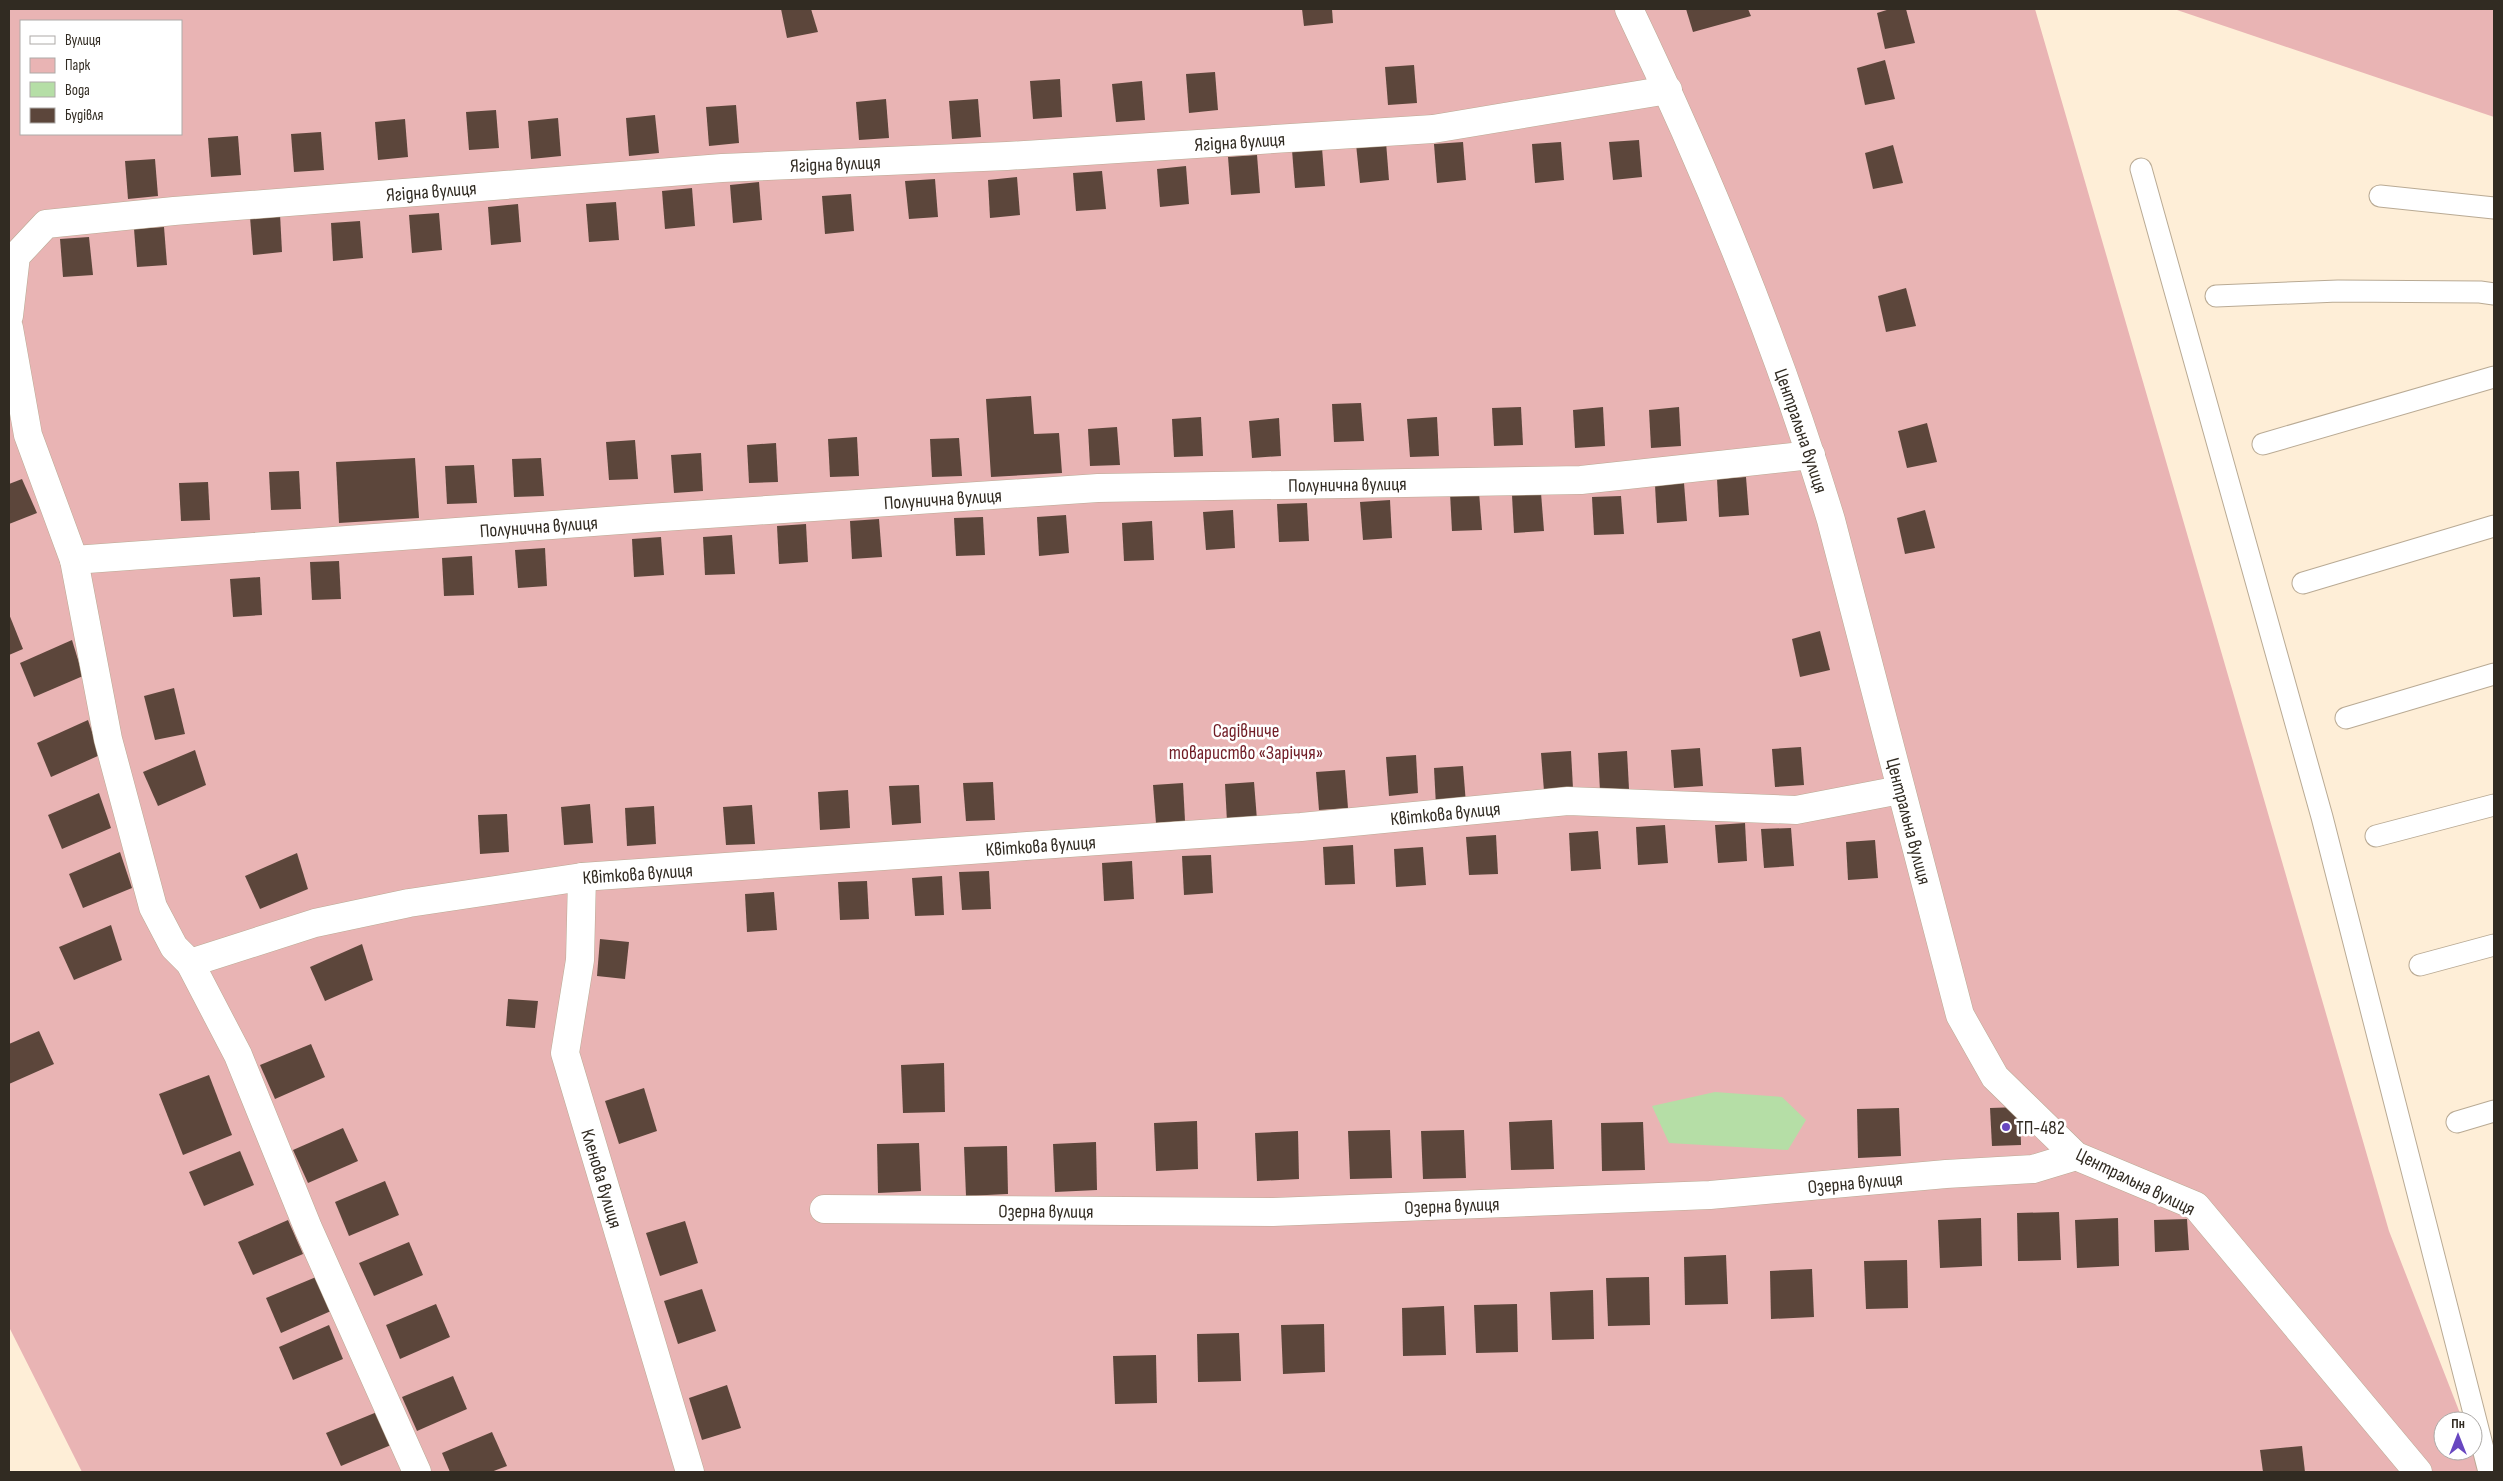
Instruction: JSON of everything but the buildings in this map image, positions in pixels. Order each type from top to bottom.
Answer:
[{"type":"street","name":"Центральна вулиця","points":[[1629,9],[1668,90],[1733,243],[1812,455],[1832,520],[1900,790],[1960,1015],[1995,1077],[2076,1156],[2196,1206],[2418,1472]]},
{"type":"street","name":"Ягідна вулиця","points":[[9,316],[16,256],[46,224],[174,211],[722,168],[1007,156],[1433,129],[1668,90]]},
{"type":"street","points":[[9,328],[28,435],[74,560],[108,739],[154,907],[174,947],[190,964],[238,1055],[308,1228],[417,1472]]},
{"type":"street","name":"Полунична вулиця","points":[[74,560],[658,517],[1098,488],[1581,480],[1812,455]]},
{"type":"street","name":"Квіткова вулиця","points":[[190,964],[324,921],[409,903],[582,877],[1301,827],[1568,801],[1796,810],[1900,790]]},
{"type":"street","name":"Кленова вулиця","points":[[582,877],[580,960],[565,1053],[690,1472]]},
{"type":"street","name":"Озерна вулиця","points":[[824,1209],[1273,1212],[1710,1195],[2033,1168],[2076,1156]]},
{"type":"lane","points":[[2141,170],[2322,817],[2489,1472]]},
{"type":"lane","points":[[2380,196],[2494,208]]},
{"type":"lane","points":[[2216,296],[2338,291],[2480,292],[2494,294]]},
{"type":"lane","points":[[2263,444],[2494,377]]},
{"type":"lane","points":[[2303,582],[2494,526]]},
{"type":"lane","points":[[2346,718],[2494,674]]},
{"type":"lane","points":[[2376,836],[2494,805]]},
{"type":"lane","points":[[2420,965],[2494,945]]},
{"type":"lane","points":[[2457,1122],[2494,1111]]},
{"type":"green space","name":"Садівниче товариство «Заріччя»","points":[[9,9],[2035,9],[2389,1231],[2459,1411],[2433,1411],[2433,1461],[2478,1461],[2484,1472],[82,1472],[9,1327]]},
{"type":"green space","points":[[2174,9],[2494,9],[2494,117]]},
{"type":"water","points":[[1715,1092],[1782,1097],[1806,1120],[1788,1150],[1669,1143],[1652,1106]]},
{"type":"place","name":"ТП-482","points":[[2006,1127]]}]
